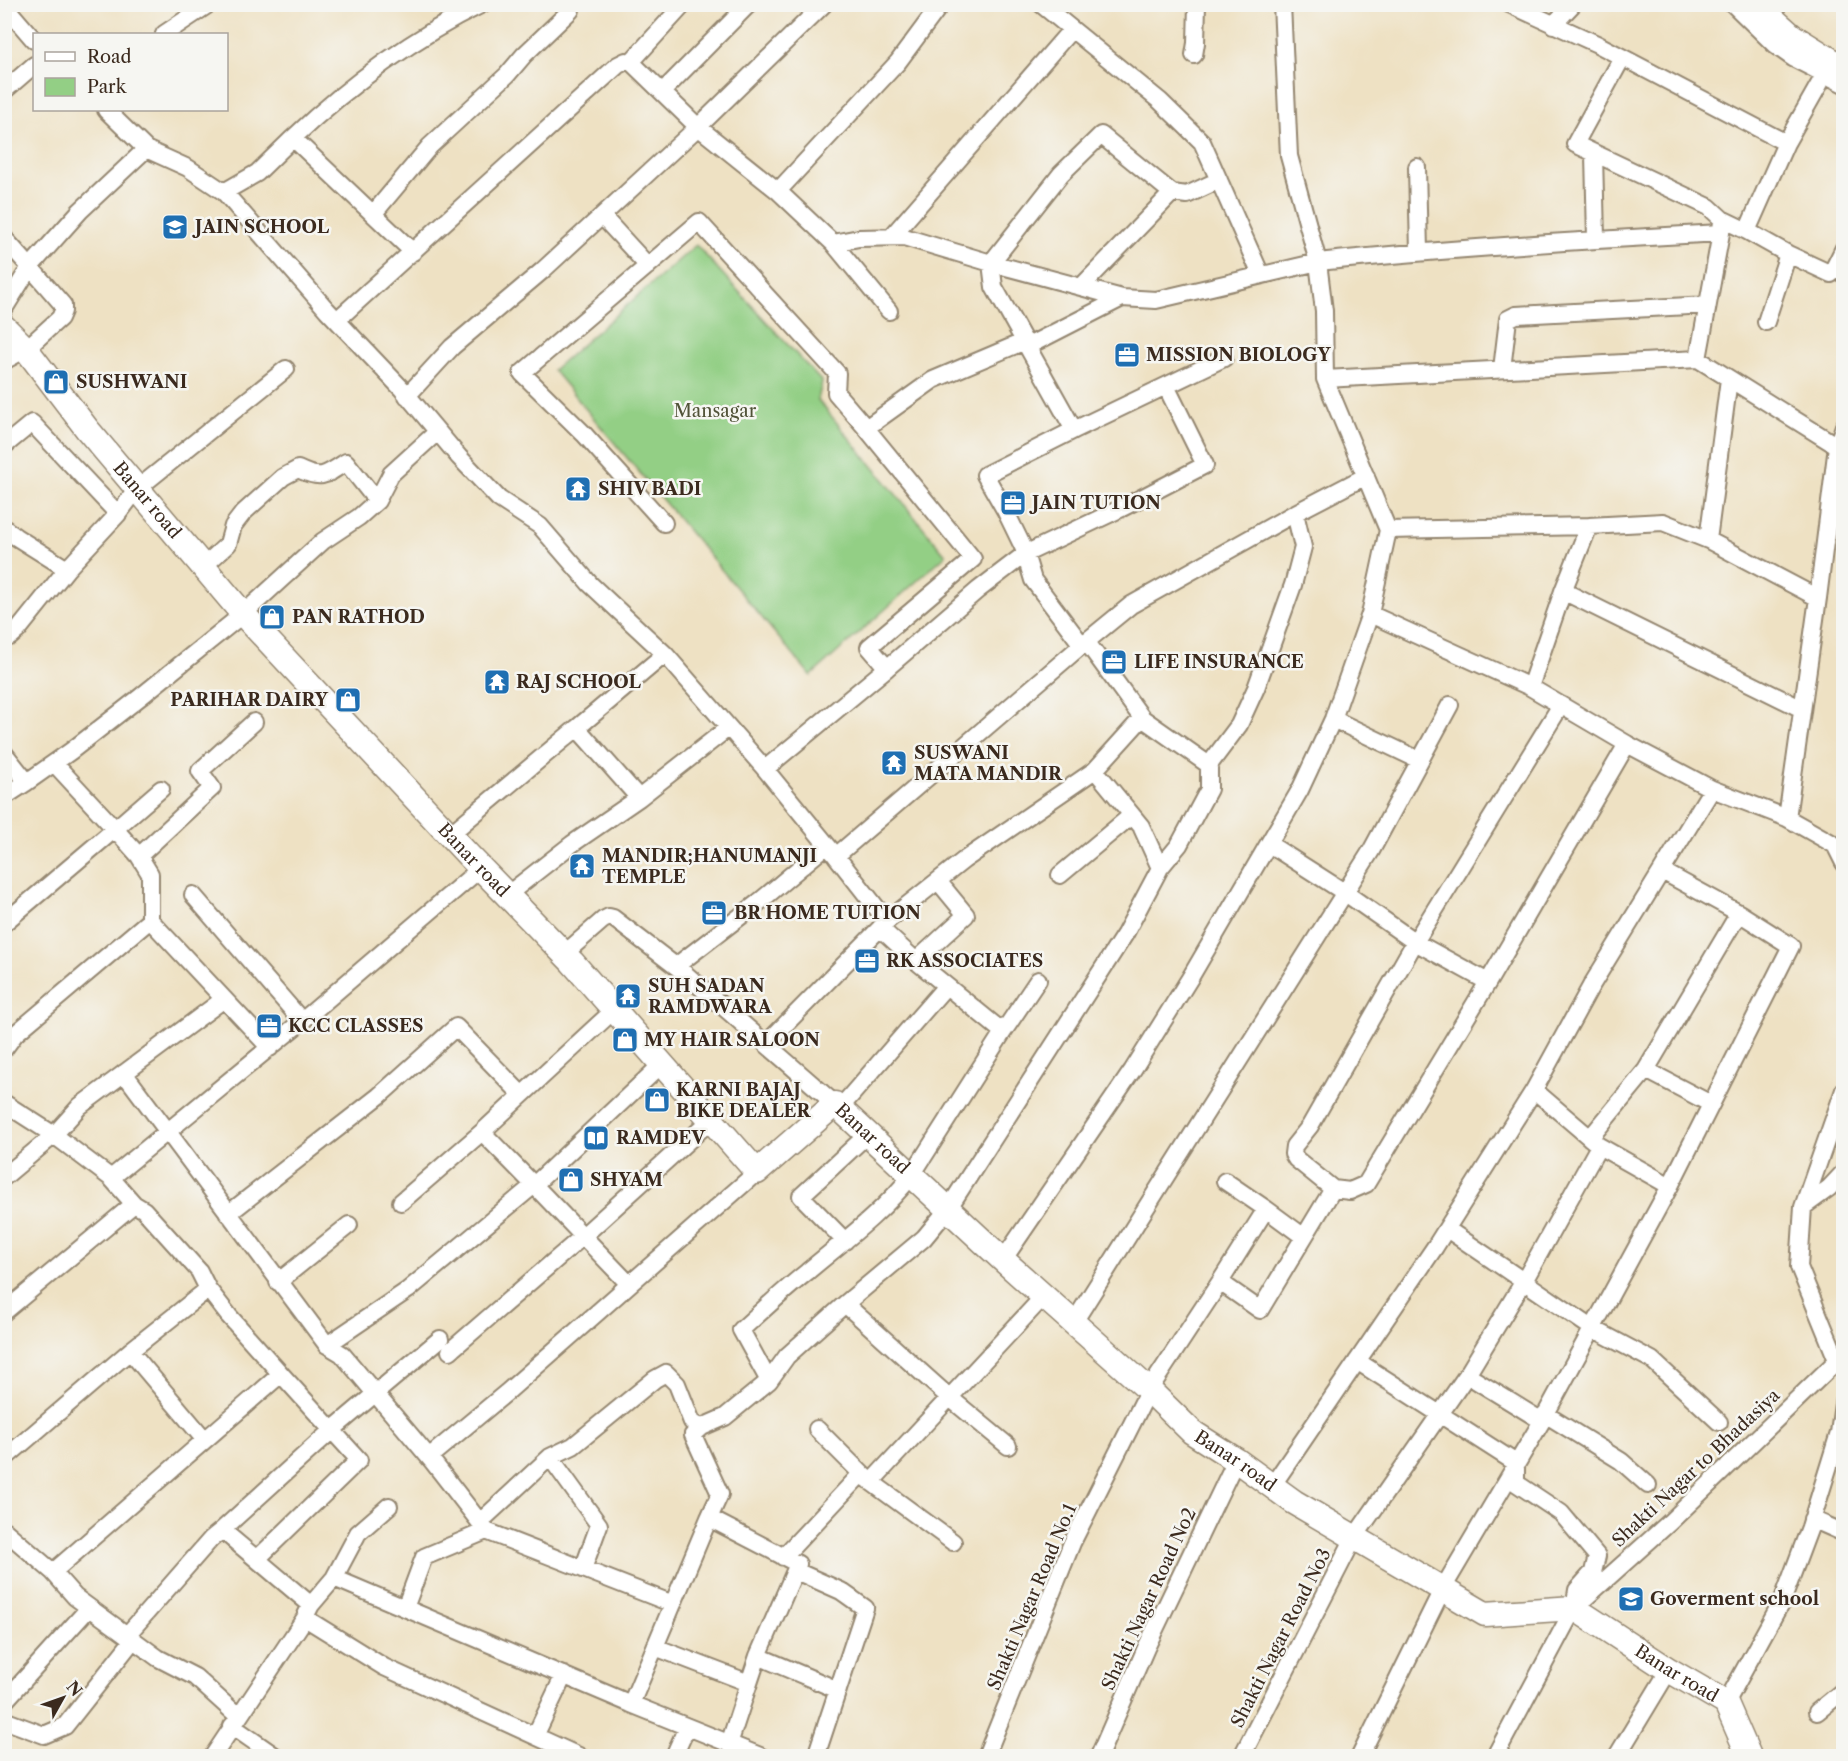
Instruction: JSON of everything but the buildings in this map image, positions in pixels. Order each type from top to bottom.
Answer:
[{"type":"main road","points":[[1754,4],[1834,72]]},
{"type":"main road","points":[[1780,4],[1791,15],[1844,50]]},
{"type":"street","points":[[166,33],[209,4]]},
{"type":"street","points":[[224,192],[257,173],[317,115],[452,11],[482,4]]},
{"type":"street","points":[[631,62],[684,4]]},
{"type":"street","points":[[662,92],[749,4]]},
{"type":"street","points":[[407,396],[452,347],[542,271],[602,216],[698,127],[824,4]]},
{"type":"street","points":[[778,191],[898,63],[941,4]]},
{"type":"street","points":[[1041,4],[1160,101],[1202,142],[1261,275]]},
{"type":"street","points":[[1194,55],[1197,4]]},
{"type":"street","points":[[1003,1260],[1132,1071],[1190,978],[1300,790],[1333,719],[1370,614],[1388,530],[1325,379],[1324,310],[1318,262],[1289,156],[1282,4]]},
{"type":"street","points":[[1509,4],[1622,58],[1786,143]]},
{"type":"street","points":[[1553,24],[1573,4]]},
{"type":"street","points":[[1733,4],[1776,46],[1834,72],[1844,84]]},
{"type":"street","points":[[4,5],[33,39]]},
{"type":"street","points":[[374,213],[430,146],[507,75],[524,55],[572,10]]},
{"type":"street","points":[[891,236],[1071,30]]},
{"type":"street","points":[[1622,58],[1575,144],[1709,207],[1721,226],[1698,359]]},
{"type":"street","points":[[337,320],[618,65],[626,61],[631,62],[698,127],[778,191],[833,243],[889,311]]},
{"type":"street","points":[[4,91],[33,66]]},
{"type":"street","points":[[1747,231],[1786,143],[1834,72]]},
{"type":"street","points":[[107,111],[147,149],[188,168],[224,192],[499,499],[540,526],[590,584],[665,654],[765,769],[831,851],[884,925],[916,961],[1004,1032]]},
{"type":"street","points":[[1074,430],[994,287],[991,263],[1061,174],[1101,135],[1173,193],[1187,195],[1219,180]]},
{"type":"street","points":[[293,138],[413,252]]},
{"type":"street","points":[[4,309],[30,267],[80,211],[147,149]]},
{"type":"street","points":[[1594,154],[1596,239]]},
{"type":"street","points":[[1417,167],[1419,252]]},
{"type":"street","points":[[1082,286],[1173,193]]},
{"type":"street","points":[[602,216],[648,266]]},
{"type":"street","points":[[664,523],[584,434],[522,373],[699,222],[837,373],[836,393],[973,559],[869,647],[887,668]]},
{"type":"street","points":[[833,243],[858,238],[904,237],[1122,298],[1156,300],[1318,262],[1596,239],[1721,226],[1747,231],[1788,254],[1837,277],[1844,248]]},
{"type":"street","points":[[4,238],[63,306],[60,318],[26,349],[4,362]]},
{"type":"street","points":[[1766,322],[1788,254]]},
{"type":"street","points":[[866,428],[933,380],[1026,344],[1122,298]]},
{"type":"street","points":[[1502,369],[1508,319],[1515,315],[1708,305]]},
{"type":"street","name":"Banar road","points":[[4,327],[26,349],[87,429],[243,614],[449,836],[564,954],[757,1172],[838,1106],[1192,1432],[1236,1460],[1294,1502],[1485,1614],[1574,1608],[1669,1670],[1726,1702],[1746,1754]]},
{"type":"street","points":[[1209,765],[1142,717],[1033,580],[1025,554],[1005,510],[985,475],[1224,358]]},
{"type":"street","points":[[1325,379],[1698,359],[1837,446]]},
{"type":"street","points":[[4,636],[10,637],[18,630],[67,569],[118,514],[137,489],[286,369]]},
{"type":"street","points":[[1708,540],[1729,379]]},
{"type":"street","points":[[765,769],[978,590],[1025,554],[1205,465],[1166,386]]},
{"type":"street","points":[[4,446],[32,423],[118,514]]},
{"type":"street","points":[[1787,818],[1837,446],[1844,426]]},
{"type":"street","points":[[4,797],[114,718],[243,614],[323,541],[359,517],[376,501],[391,474],[437,432]]},
{"type":"street","points":[[203,567],[228,544],[233,526],[243,513],[283,477],[298,470],[314,477],[327,475],[346,462],[376,501]]},
{"type":"street","points":[[676,966],[759,902],[831,851],[1131,605],[1366,476]]},
{"type":"street","points":[[631,1704],[720,1494],[693,1435],[702,1426],[725,1417],[769,1381],[787,1356],[924,1238],[948,1209],[1125,934],[1160,868],[1179,845],[1209,789],[1209,765],[1239,725],[1256,688],[1293,585],[1303,547],[1295,513]]},
{"type":"street","points":[[1388,530],[1589,526],[1663,522],[1708,540],[1818,598]]},
{"type":"street","points":[[1530,687],[1563,591],[1589,526]]},
{"type":"street","points":[[4,528],[67,569]]},
{"type":"street","points":[[1563,591],[1802,709]]},
{"type":"street","points":[[1370,614],[1530,687],[1627,744],[1712,789],[1787,818],[1835,845],[1844,863]]},
{"type":"street","points":[[449,836],[665,654]]},
{"type":"street","points":[[1074,1322],[1371,851],[1450,705]]},
{"type":"street","points":[[1561,705],[1415,942],[1310,1126],[1294,1146],[1293,1154],[1296,1159],[1333,1189],[1350,1191],[1366,1184],[1488,982],[1627,744]]},
{"type":"street","points":[[766,1044],[884,925],[964,860],[1095,771],[1142,717]]},
{"type":"street","points":[[1333,719],[1419,760]]},
{"type":"street","points":[[139,856],[212,788],[200,771],[254,722]]},
{"type":"street","points":[[577,728],[639,798]]},
{"type":"street","points":[[507,895],[572,844],[639,798],[728,728]]},
{"type":"street","points":[[4,753],[27,782]]},
{"type":"street","points":[[54,763],[139,856],[150,874],[150,920],[270,1048]]},
{"type":"street","points":[[1095,771],[1141,826],[1160,868]]},
{"type":"street","points":[[4,923],[161,789]]},
{"type":"street","points":[[1272,1486],[1447,1229],[1534,1090],[1591,986],[1712,789]]},
{"type":"street","points":[[1060,875],[1132,815]]},
{"type":"street","points":[[1269,844],[1344,892],[1415,942],[1488,982]]},
{"type":"street","points":[[111,1178],[270,1048],[481,868]]},
{"type":"street","points":[[1360,1756],[1442,1590],[1544,1418],[1670,1186],[1791,946],[1739,913],[1662,871]]},
{"type":"street","points":[[916,961],[966,915],[938,881]]},
{"type":"street","points":[[193,895],[302,1021]]},
{"type":"street","name":"Shakti Nagar Road No3","points":[[1242,1756],[1354,1538],[1467,1375],[1524,1281],[1594,1142],[1646,1070],[1739,913]]},
{"type":"street","points":[[564,954],[603,920],[613,918],[676,966],[838,1106],[946,986]]},
{"type":"street","points":[[4,1049],[15,1034],[150,920]]},
{"type":"street","points":[[769,1381],[741,1330],[898,1193],[1038,981]]},
{"type":"street","points":[[4,1176],[54,1135],[80,1106],[224,999]]},
{"type":"street","points":[[401,1202],[482,1132],[614,1010]]},
{"type":"street","points":[[228,1214],[379,1096],[456,1027],[522,1095]]},
{"type":"street","points":[[327,1345],[408,1290],[534,1185],[662,1064]]},
{"type":"street","points":[[1646,1070],[1711,1104]]},
{"type":"street","points":[[124,1073],[327,1345],[342,1354],[376,1393],[483,1526],[673,1605]]},
{"type":"street","points":[[1534,1090],[1594,1142],[1670,1186]]},
{"type":"street","points":[[1840,1357],[1798,1267],[1803,1207],[1844,1090]]},
{"type":"street","points":[[4,1103],[54,1135],[111,1178],[134,1204],[144,1210],[199,1271],[208,1289],[229,1316],[359,1460],[257,1559]]},
{"type":"street","points":[[4,1720],[44,1736],[65,1726],[130,1638],[211,1539],[376,1393],[445,1345],[582,1237],[711,1120]]},
{"type":"street","points":[[482,1132],[629,1284]]},
{"type":"street","points":[[845,1241],[801,1196],[868,1134]]},
{"type":"street","points":[[429,1457],[506,1393],[757,1172]]},
{"type":"street","points":[[1803,1207],[1829,1188],[1844,1172]]},
{"type":"street","points":[[1225,1181],[1304,1237]]},
{"type":"street","points":[[1220,1282],[1260,1310],[1333,1189]]},
{"type":"street","points":[[4,1312],[134,1204]]},
{"type":"street","name":"Shakti Nagar Road No.1","points":[[986,1756],[1072,1543],[1149,1390],[1266,1209]]},
{"type":"street","points":[[278,1282],[349,1225]]},
{"type":"street","points":[[1447,1229],[1592,1328],[1652,1360],[1719,1422]]},
{"type":"street","points":[[4,1459],[130,1351],[208,1289]]},
{"type":"street","points":[[783,1557],[950,1398],[1044,1296]]},
{"type":"street","points":[[845,1304],[950,1398],[1008,1446]]},
{"type":"street","points":[[130,1351],[205,1440]]},
{"type":"street","name":"Shakti Nagar to Bhadasiya","points":[[1574,1608],[1686,1507],[1840,1357]]},
{"type":"street","points":[[1357,1361],[1516,1462]]},
{"type":"street","points":[[405,1608],[424,1557],[483,1526],[550,1457],[573,1446],[655,1379],[666,1373],[677,1384],[692,1422],[702,1426]]},
{"type":"street","points":[[53,1572],[281,1374]]},
{"type":"street","points":[[1467,1375],[1621,1461],[1648,1485]]},
{"type":"street","points":[[1726,1702],[1783,1599],[1812,1519],[1839,1433],[1844,1397]]},
{"type":"street","points":[[817,1429],[866,1478],[953,1542]]},
{"type":"street","points":[[550,1457],[599,1525],[583,1569]]},
{"type":"street","name":"Shakti Nagar Road No2","points":[[1099,1756],[1146,1648],[1236,1460]]},
{"type":"street","points":[[1495,1756],[1574,1608],[1577,1590],[1593,1572],[1597,1556],[1561,1513],[1516,1483],[1516,1462]]},
{"type":"street","points":[[213,1756],[308,1612],[334,1578],[357,1533],[389,1506]]},
{"type":"street","points":[[709,1518],[798,1564],[758,1656],[729,1744]]},
{"type":"street","points":[[1812,1519],[1844,1533]]},
{"type":"street","points":[[222,1530],[257,1559],[308,1612],[384,1667],[579,1756]]},
{"type":"street","points":[[6,1534],[53,1572],[75,1597],[89,1608],[158,1658],[195,1677],[235,1721],[275,1756]]},
{"type":"street","points":[[796,1571],[841,1591],[865,1608],[816,1756]]},
{"type":"street","points":[[334,1578],[760,1756]]},
{"type":"street","points":[[4,1702],[89,1608]]},
{"type":"street","points":[[655,1647],[749,1683]]},
{"type":"street","points":[[758,1656],[838,1690]]},
{"type":"street","points":[[1617,1756],[1669,1670]]},
{"type":"street","points":[[535,1736],[564,1675]]},
{"type":"street","points":[[1817,1712],[1844,1690]]},
{"type":"street","points":[[674,1756],[687,1727]]},
{"type":"green space","name":"Mansagar","points":[[696,245],[822,382],[818,400],[946,555],[811,676],[553,370]]},
{"type":"place","name":"JAIN SCHOOL","points":[[175,227]]},
{"type":"place","name":"MISSION BIOLOGY","points":[[1127,355]]},
{"type":"place","name":"SUSHWANI","points":[[56,382]]},
{"type":"place","name":"SHIV BADI","points":[[578,489]]},
{"type":"place","name":"JAIN TUTION","points":[[1013,503]]},
{"type":"place","name":"PAN RATHOD","points":[[272,617]]},
{"type":"place","name":"LIFE INSURANCE","points":[[1114,662]]},
{"type":"place","name":"RAJ SCHOOL","points":[[497,682]]},
{"type":"place","name":"PARIHAR DAIRY","points":[[348,700]]},
{"type":"place","name":"SUSWANI MATA MANDIR","points":[[894,763]]},
{"type":"place","name":"MANDIR;HANUMANJI TEMPLE","points":[[582,866]]},
{"type":"place","name":"BR HOME TUITION","points":[[714,913]]},
{"type":"place","name":"RK ASSOCIATES","points":[[867,961]]},
{"type":"place","name":"SUH SADAN RAMDWARA","points":[[628,996]]},
{"type":"place","name":"KCC CLASSES","points":[[269,1026]]},
{"type":"place","name":"MY HAIR SALOON","points":[[625,1040]]},
{"type":"place","name":"KARNI BAJAJ BIKE DEALER","points":[[657,1100]]},
{"type":"place","name":"RAMDEV","points":[[596,1138]]},
{"type":"place","name":"SHYAM","points":[[571,1180]]},
{"type":"place","name":"Goverment school","points":[[1631,1599]]}]
